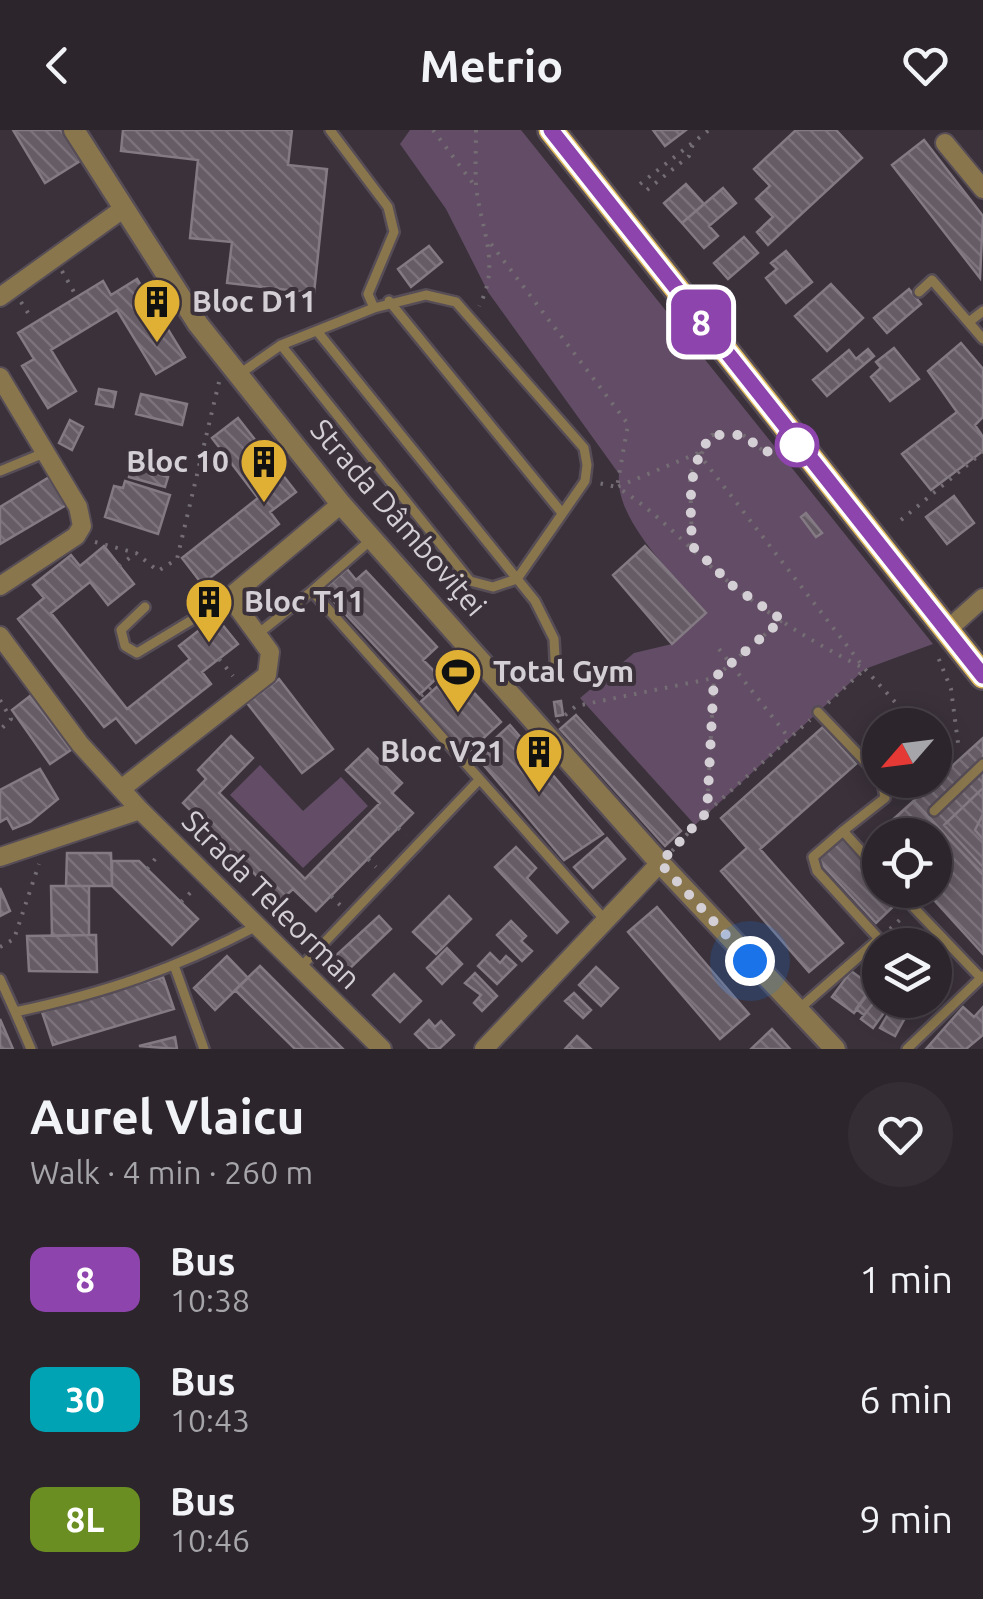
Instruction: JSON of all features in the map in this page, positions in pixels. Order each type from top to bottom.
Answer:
[{"type":"main road","points":[[551,130],[939,638],[983,676]]},
{"type":"street","name":"Strada Dâmboviței","points":[[74,130],[233,383],[660,863],[834,1049]]},
{"type":"street","points":[[944,144],[983,188]]},
{"type":"street","points":[[0,297],[123,208]]},
{"type":"street","points":[[0,586],[76,536],[82,526],[81,514],[1,380]]},
{"type":"street","points":[[122,789],[272,668],[270,652],[259,633],[230,597],[341,504]]},
{"type":"street","points":[[939,638],[983,598]]},
{"type":"street","name":"Strada Teleorman","points":[[0,636],[80,744],[140,810],[382,1049]]},
{"type":"street","points":[[0,857],[140,810]]},
{"type":"street","points":[[484,1049],[660,863]]},
{"type":"lane","points":[[330,130],[388,207],[394,232],[368,294],[374,308]]},
{"type":"lane","points":[[919,292],[932,280],[983,339]]},
{"type":"lane","points":[[233,383],[281,345],[389,302],[426,295],[456,302],[584,448],[585,481],[517,579],[492,587],[470,581],[281,345]]},
{"type":"lane","points":[[389,302],[562,513]]},
{"type":"lane","points":[[968,322],[983,311]]},
{"type":"lane","points":[[317,331],[536,601],[554,639],[556,677]]},
{"type":"lane","points":[[0,470],[44,454]]},
{"type":"lane","points":[[259,633],[372,538]]},
{"type":"lane","points":[[312,591],[605,920]]},
{"type":"lane","points":[[146,607],[121,630],[124,646],[137,653],[230,597]]},
{"type":"lane","points":[[818,712],[862,758]]},
{"type":"lane","points":[[934,810],[983,764]]},
{"type":"lane","points":[[301,967],[479,780]]},
{"type":"lane","points":[[869,928],[813,864],[817,852],[886,798]]},
{"type":"lane","points":[[843,831],[862,852]]},
{"type":"lane","points":[[907,1049],[981,976],[913,908]]},
{"type":"lane","points":[[15,1012],[96,995],[176,968],[257,926]]},
{"type":"lane","points":[[796,1012],[862,954]]},
{"type":"lane","points":[[176,968],[204,1049]]},
{"type":"lane","points":[[0,979],[31,1049]]},
{"type":"path","points":[[433,130],[476,187]]},
{"type":"path","points":[[474,320],[488,292],[491,244],[476,187],[476,130]]},
{"type":"path","points":[[640,184],[709,130]]},
{"type":"path","points":[[647,190],[689,156],[694,140]]},
{"type":"path","points":[[491,244],[628,424],[617,487]]},
{"type":"path","points":[[76,536],[136,553],[158,571],[177,559],[220,378],[233,383]]},
{"type":"path","points":[[692,546],[690,474],[698,453],[712,435],[743,435],[765,452],[772,450]]},
{"type":"path","points":[[901,520],[983,452]]},
{"type":"path","points":[[617,487],[698,453]]},
{"type":"path","points":[[698,453],[865,669],[901,708]]},
{"type":"path","points":[[585,481],[617,487],[692,546],[733,586],[799,636],[865,669]]},
{"type":"path","points":[[119,566],[136,553]]},
{"type":"path","points":[[546,732],[576,706],[714,678],[782,620]]},
{"type":"path","points":[[939,638],[958,743],[952,749]]},
{"type":"path","points":[[411,704],[445,676],[442,671],[468,644]]},
{"type":"path","points":[[719,649],[789,738]]},
{"type":"path","points":[[219,659],[246,692]]},
{"type":"path","points":[[660,863],[707,812],[865,669]]},
{"type":"path","points":[[707,812],[714,678]]},
{"type":"path","points":[[0,700],[11,719],[0,730]]},
{"type":"path","points":[[0,947],[14,939],[46,844]]},
{"type":"path","points":[[891,928],[913,908]]},
{"type":"shaded area","points":[[410,130],[521,130],[933,644],[865,669],[695,825],[580,698],[634,653],[672,644],[706,613],[637,529],[626,511],[619,474],[488,292],[446,209],[400,144]]},
{"type":"shaded area","points":[[260,765],[303,811],[341,777],[368,806],[303,868],[230,795]]},
{"type":"building","points":[[13,130],[61,130],[80,161],[45,183]]},
{"type":"building","points":[[123,130],[292,130],[288,165],[327,169],[314,293],[227,283],[232,242],[190,238],[198,160],[121,151]]},
{"type":"building","points":[[653,130],[686,130],[665,146]]},
{"type":"building","points":[[796,130],[836,130],[862,158],[768,245],[757,232],[773,217],[756,199],[770,186],[754,169]]},
{"type":"building","points":[[924,140],[983,216],[980,278],[892,165]]},
{"type":"building","points":[[686,184],[704,204],[682,223],[664,203]]},
{"type":"building","points":[[723,188],[736,203],[709,226],[718,236],[704,248],[682,223]]},
{"type":"building","points":[[744,237],[758,253],[728,279],[714,263]]},
{"type":"building","points":[[429,246],[442,262],[411,287],[398,269]]},
{"type":"building","points":[[786,251],[812,282],[786,303],[766,278],[777,269],[771,263]]},
{"type":"building","name":"Bloc D11","points":[[137,279],[185,357],[156,374],[117,310],[51,350],[76,391],[48,408],[22,366],[34,359],[18,333],[103,281],[111,295]]},
{"type":"building","points":[[831,284],[863,318],[827,351],[795,316]]},
{"type":"building","points":[[909,289],[921,304],[887,333],[874,318]]},
{"type":"building","points":[[961,343],[983,369],[983,417],[975,425],[983,437],[983,451],[931,490],[902,454],[957,412],[928,371]]},
{"type":"building","points":[[894,348],[919,379],[890,401],[871,377],[881,368],[876,362]]},
{"type":"building","points":[[868,349],[874,356],[827,396],[813,380],[849,350],[856,359]]},
{"type":"building","points":[[99,389],[116,392],[113,407],[96,404]]},
{"type":"building","points":[[141,394],[187,404],[182,425],[136,414]]},
{"type":"building","name":"Bloc 10","points":[[238,418],[296,492],[270,512],[279,524],[202,584],[182,558],[258,498],[212,438]]},
{"type":"building","points":[[70,420],[83,427],[72,450],[59,443]]},
{"type":"building","points":[[131,466],[168,477],[165,487],[129,477]]},
{"type":"building","points":[[51,476],[68,504],[0,544],[0,507]]},
{"type":"building","points":[[125,481],[170,495],[158,534],[105,517],[114,486],[123,488]]},
{"type":"building","points":[[954,496],[974,523],[947,544],[926,517]]},
{"type":"building","points":[[806,513],[822,533],[816,537],[801,517]]},
{"type":"building","name":"Bloc T11","points":[[104,546],[134,584],[108,605],[90,582],[51,613],[127,709],[190,659],[179,646],[216,617],[238,644],[202,672],[211,684],[136,743],[116,718],[104,727],[18,619],[44,598],[33,585],[71,555],[80,566]]},
{"type":"building","points":[[645,546],[706,613],[672,644],[613,575]]},
{"type":"building","points":[[347,569],[356,580],[366,571],[437,647],[423,660],[439,676],[420,694],[323,590]]},
{"type":"building","name":"Total Gym","points":[[454,671],[501,722],[462,758],[415,707]]},
{"type":"building","points":[[279,679],[333,749],[302,773],[247,703]]},
{"type":"building","points":[[30,696],[71,750],[50,764],[12,710]]},
{"type":"building","points":[[561,701],[563,715],[556,716],[554,702]]},
{"type":"building","points":[[576,715],[681,831],[665,846],[560,729]]},
{"type":"building","name":"Bloc V21","points":[[510,725],[603,834],[564,860],[476,756]]},
{"type":"building","points":[[823,727],[856,764],[760,849],[843,943],[809,972],[721,871],[747,848],[721,818]]},
{"type":"building","points":[[231,736],[253,758],[219,793],[305,879],[380,803],[346,770],[368,749],[402,783],[392,793],[413,813],[316,911],[293,889],[281,900],[183,803],[206,779],[198,770]]},
{"type":"building","points":[[983,738],[983,954],[941,908],[952,908],[952,818],[895,818],[917,798],[952,798],[952,766]]},
{"type":"building","points":[[40,769],[58,799],[30,822],[13,829],[7,818],[0,822],[0,790]]},
{"type":"building","points":[[983,788],[983,867],[952,834],[951,818]]},
{"type":"building","points":[[914,801],[930,818],[895,818]]},
{"type":"building","points":[[983,814],[983,839],[975,830]]},
{"type":"building","points":[[607,838],[625,859],[593,888],[574,867]]},
{"type":"building","points":[[841,838],[862,860],[862,908],[818,860]]},
{"type":"building","points":[[952,842],[983,875],[983,954],[941,908],[952,908]]},
{"type":"building","points":[[516,847],[536,868],[527,878],[568,922],[557,933],[495,867]]},
{"type":"building","points":[[67,853],[111,853],[112,886],[66,886]]},
{"type":"building","points":[[112,861],[139,861],[198,919],[172,945],[112,886]]},
{"type":"building","points":[[51,886],[89,886],[89,935],[52,936]]},
{"type":"building","points":[[0,888],[10,911],[0,916]]},
{"type":"building","points":[[449,896],[471,919],[436,954],[413,932]]},
{"type":"building","points":[[657,907],[749,1014],[720,1039],[628,932]]},
{"type":"building","points":[[862,908],[892,908],[876,923]]},
{"type":"building","points":[[379,916],[391,929],[345,973],[332,959]]},
{"type":"building","points":[[511,921],[526,936],[521,941],[532,951],[522,961],[497,935]]},
{"type":"building","points":[[96,935],[97,972],[29,971],[27,936]]},
{"type":"building","points":[[447,948],[462,964],[442,984],[427,968]]},
{"type":"building","points":[[490,953],[500,963],[506,956],[516,965],[497,984],[478,966]]},
{"type":"building","points":[[227,956],[248,978],[215,1010],[194,988]]},
{"type":"building","points":[[260,966],[343,1049],[295,1049],[235,990]]},
{"type":"building","points":[[596,967],[618,988],[601,1006],[579,985]]},
{"type":"building","points":[[851,971],[862,979],[862,1002],[854,1013],[832,997]]},
{"type":"building","points":[[475,973],[497,996],[482,1011],[474,1003],[481,995],[465,983]]},
{"type":"building","points":[[394,974],[421,1001],[400,1022],[373,995]]},
{"type":"building","points":[[163,977],[174,1009],[53,1045],[42,1012]]},
{"type":"building","points":[[574,993],[591,1010],[583,1018],[565,1001]]},
{"type":"building","points":[[963,1007],[974,1017],[983,1007],[983,1035],[966,1049],[926,1049]]},
{"type":"building","points":[[862,1018],[880,1018],[873,1028]]},
{"type":"building","points":[[886,1018],[905,1018],[895,1036],[880,1028]]},
{"type":"building","points":[[0,1019],[13,1049],[0,1049]]},
{"type":"building","points":[[429,1020],[435,1027],[441,1021],[454,1035],[439,1049],[430,1049],[415,1034]]},
{"type":"building","points":[[772,1029],[790,1049],[751,1049]]},
{"type":"building","points":[[577,1036],[591,1049],[565,1049]]},
{"type":"building","points":[[175,1037],[177,1049],[139,1046]]},
{"type":"bus line","name":"8","points":[[551,130],[880,551],[983,676]]},
{"type":"place","name":"Bloc D11","points":[[157,344]]},
{"type":"place","name":"Bloc 10","points":[[264,504]]},
{"type":"place","name":"Bloc T11","points":[[209,644]]},
{"type":"place","name":"Total Gym","points":[[458,714]]},
{"type":"place","name":"Bloc V21","points":[[539,794]]},
{"type":"route","points":[[750,961],[660,863],[707,812],[714,678],[782,620],[733,586],[692,546],[690,474],[698,453],[712,435],[743,435],[765,452],[797,445]]}]
